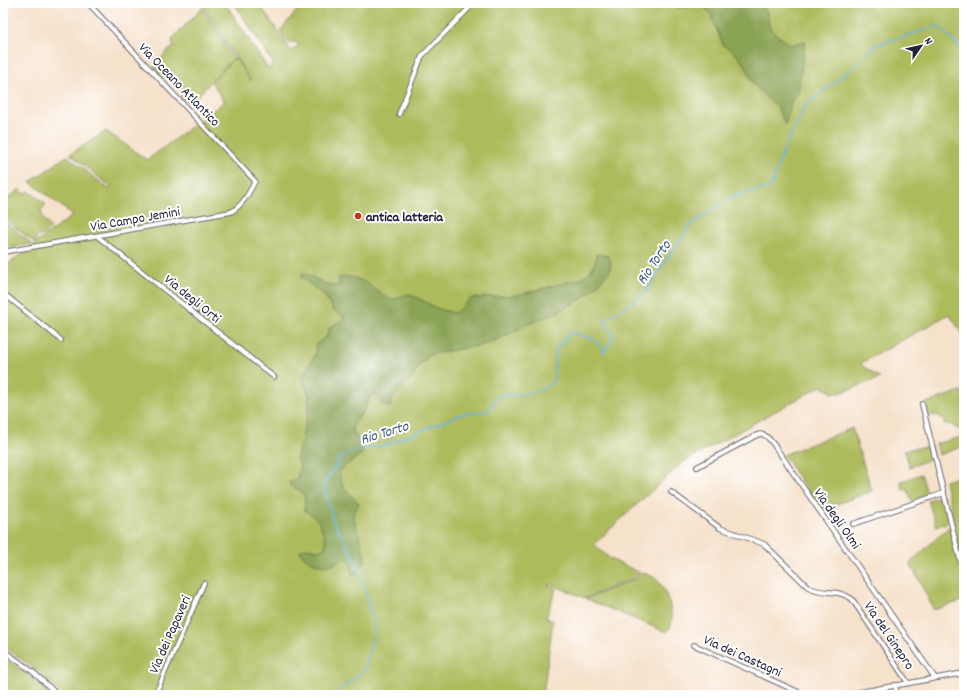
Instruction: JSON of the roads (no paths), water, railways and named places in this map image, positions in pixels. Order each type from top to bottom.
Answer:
[{"type":"street","name":"Via Oceano Atlantico","points":[[88,3],[255,181]]},
{"type":"street","points":[[399,114],[422,56],[474,3]]},
{"type":"street","name":"Via Campo Jemini","points":[[3,252],[231,212],[245,199],[255,181]]},
{"type":"street","name":"Via degli Orti","points":[[97,236],[274,377]]},
{"type":"street","points":[[3,293],[61,340]]},
{"type":"street","points":[[922,404],[964,576]]},
{"type":"street","name":"Via degli Olmi","points":[[697,467],[757,434],[763,434],[768,437],[935,678]]},
{"type":"street","name":"Via del Ginepro","points":[[671,492],[720,528],[764,544],[808,588],[816,591],[843,594],[850,597],[858,606],[908,683]]},
{"type":"street","points":[[852,524],[944,492]]},
{"type":"street","name":"Via dei Papaveri","points":[[155,695],[204,583]]},
{"type":"street","name":"Via dei Castagni","points":[[694,645],[805,695]]},
{"type":"street","points":[[3,650],[33,672],[58,695]]},
{"type":"street","points":[[844,695],[870,693],[895,685],[964,673]]},
{"type":"street","points":[[895,685],[897,695]]},
{"type":"waterway","name":"Rio Torto","points":[[336,695],[338,691],[365,670],[375,628],[358,565],[333,521],[324,485],[341,457],[357,450],[383,446],[462,414],[488,411],[499,395],[528,394],[546,387],[553,382],[556,349],[571,332],[595,340],[604,352],[614,336],[604,321],[644,294],[691,224],[733,196],[771,187],[783,152],[805,106],[856,65],[876,45],[938,26],[964,51]]},
{"type":"place","name":"antica latteria","points":[[358,216]]}]
